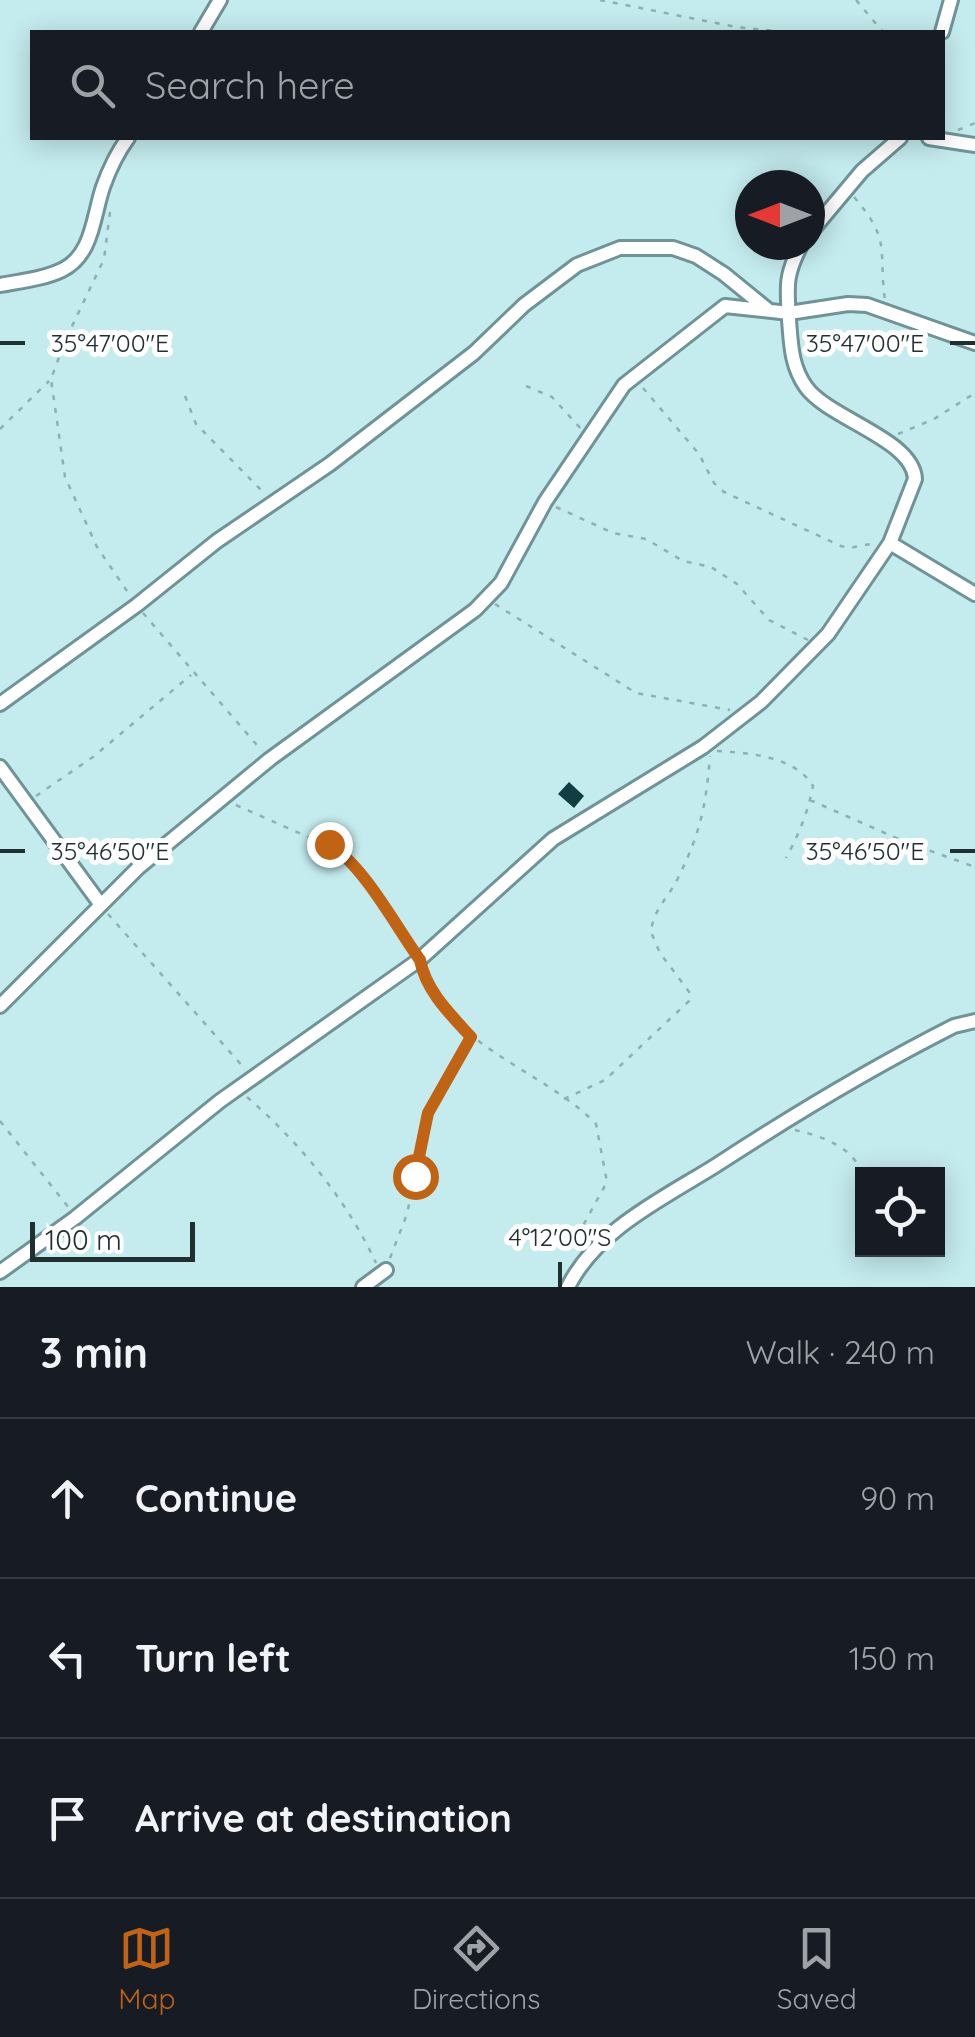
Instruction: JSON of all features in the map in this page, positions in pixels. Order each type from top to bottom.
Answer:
[{"type":"street","points":[[202,30],[220,0]]},
{"type":"street","points":[[943,30],[951,0]]},
{"type":"street","points":[[0,285],[48,276],[80,257],[92,231],[102,190],[127,140]]},
{"type":"street","points":[[825,215],[847,188],[898,140]]},
{"type":"street","points":[[942,140],[975,145]]},
{"type":"street","points":[[0,704],[137,605],[217,540],[330,464],[474,353],[524,305],[600,254],[620,248],[673,248],[696,256],[769,311]]},
{"type":"street","points":[[0,1272],[76,1218],[238,1088],[420,960],[553,838],[703,747],[746,714],[818,645],[890,542],[910,494],[915,468],[901,453],[841,416],[806,387],[792,356],[785,286],[795,260]]},
{"type":"street","points":[[0,1006],[139,867],[270,759],[486,598],[516,560],[545,502],[587,436],[633,375],[668,352],[716,310],[734,305],[789,313],[848,304],[886,310],[975,343]]},
{"type":"street","points":[[890,542],[975,594]]},
{"type":"street","points":[[0,767],[101,905]]},
{"type":"street","points":[[569,1285],[605,1241],[630,1220],[780,1124],[913,1046],[954,1026],[975,1021]]},
{"type":"street","points":[[363,1287],[383,1272]]},
{"type":"path","points":[[600,0],[768,30]]},
{"type":"path","points":[[856,0],[881,30]]},
{"type":"path","points":[[847,188],[880,234],[886,310]]},
{"type":"path","points":[[0,429],[51,379],[104,259],[111,204]]},
{"type":"path","points":[[633,375],[699,454],[714,482],[732,497],[841,546],[890,542]]},
{"type":"path","points":[[51,379],[64,477],[97,547],[192,674],[270,759]]},
{"type":"path","points":[[526,386],[552,397],[587,436]]},
{"type":"path","points":[[873,433],[906,433],[975,392]]},
{"type":"path","points":[[185,396],[196,424],[272,502]]},
{"type":"path","points":[[970,398],[975,402]]},
{"type":"path","points":[[545,502],[612,533],[646,539],[683,561],[711,567],[737,584],[769,620],[818,645]]},
{"type":"path","points":[[486,598],[636,693],[746,714]]},
{"type":"path","points":[[28,801],[93,756],[192,674]]},
{"type":"path","points":[[563,1100],[604,1080],[689,1001],[690,993],[650,932],[658,907],[677,881],[704,820],[710,751],[741,752],[792,766],[808,778],[813,786],[810,800],[786,858]]},
{"type":"path","points":[[222,798],[340,851],[420,960],[423,976],[432,990],[471,1037],[596,1124],[607,1182],[576,1243],[569,1285]]},
{"type":"path","points":[[810,800],[903,841],[974,865]]},
{"type":"path","points":[[101,905],[252,1078]]},
{"type":"path","points":[[383,1272],[407,1214],[428,1113],[471,1037]]},
{"type":"path","points":[[238,1088],[303,1152],[351,1218],[383,1272]]},
{"type":"path","points":[[0,1121],[76,1218]]},
{"type":"path","points":[[780,1124],[838,1145],[860,1167]]},
{"type":"building","points":[[569,782],[584,796],[574,808],[558,794]]},
{"type":"route","points":[[329,844],[340,851],[379,901],[420,960],[423,976],[432,990],[471,1037],[428,1113],[415,1176]]}]
